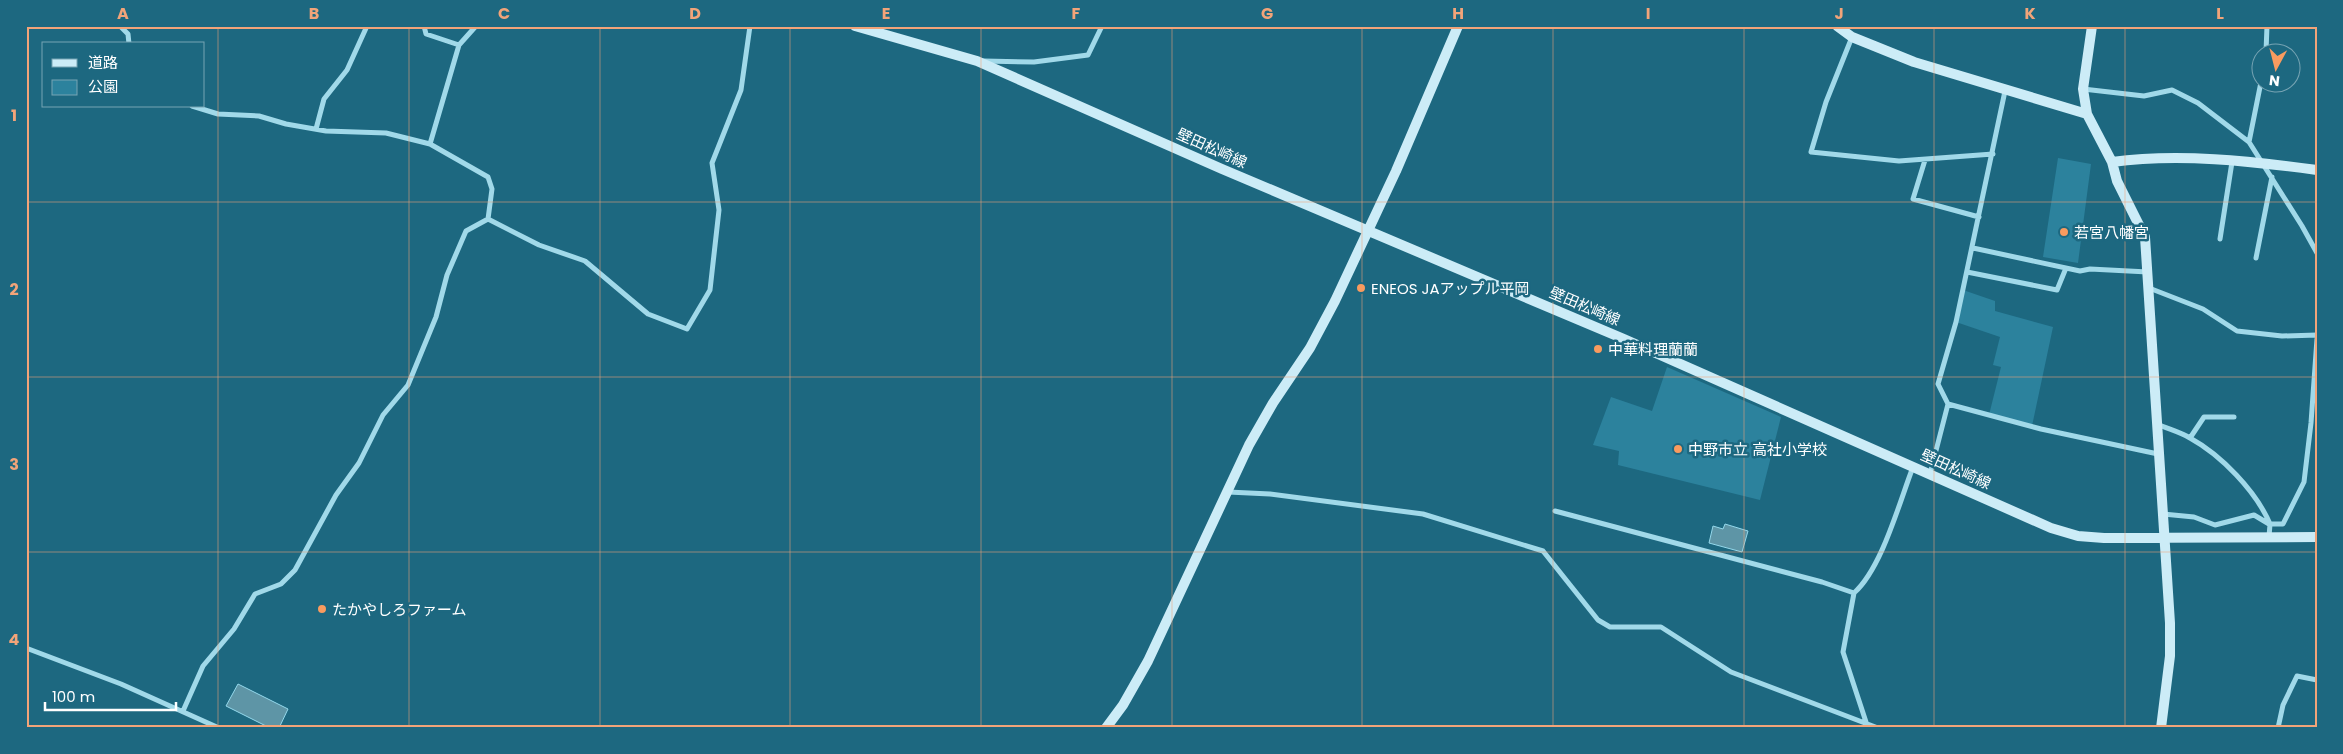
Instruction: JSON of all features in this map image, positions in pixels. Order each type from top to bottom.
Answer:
[{"type":"street","points":[[120,26],[128,34],[129,42]]},
{"type":"street","points":[[316,128],[324,99],[347,70],[367,26]]},
{"type":"street","points":[[424,26],[426,34],[458,45]]},
{"type":"street","points":[[430,144],[458,45],[476,26]]},
{"type":"street","points":[[488,219],[539,245],[585,261],[648,314],[687,329],[710,290],[718,210],[712,163],[741,90],[750,26]]},
{"type":"street","name":"壁田松崎線","points":[[854,26],[977,61],[1368,231],[1624,339],[2051,528],[2078,536],[2104,538],[2317,537]]},
{"type":"street","points":[[977,61],[1034,62],[1088,55],[1102,26]]},
{"type":"street","points":[[1106,728],[1123,705],[1148,661],[1249,445],[1273,403],[1310,348],[1368,231],[1458,26]]},
{"type":"street","points":[[1837,26],[1852,37],[1914,62],[2005,91],[2087,114]]},
{"type":"street","points":[[2092,26],[2083,89],[2087,114],[2112,162],[2117,181],[2146,237],[2158,454],[2165,537],[2170,656],[2161,728]]},
{"type":"street","points":[[2266,42],[2267,26]]},
{"type":"street","points":[[1852,37],[1826,102],[1811,152],[1899,161],[1993,154]]},
{"type":"street","points":[[2083,89],[2144,96],[2172,90],[2198,103],[2249,142],[2264,163],[2317,253]]},
{"type":"street","points":[[1930,474],[1948,404],[1938,384],[1950,344],[1973,248],[2005,91]]},
{"type":"street","points":[[2249,142],[2259,92]]},
{"type":"street","points":[[198,108],[218,114],[259,116],[286,124],[326,131],[386,133],[430,144],[488,177],[492,188],[488,219]]},
{"type":"street","points":[[2112,162],[2148,157],[2264,163],[2317,170]]},
{"type":"street","points":[[1925,160],[1913,199],[1979,217]]},
{"type":"street","points":[[2220,239],[2232,162]]},
{"type":"street","points":[[2256,258],[2272,177]]},
{"type":"street","points":[[183,711],[203,666],[234,628],[255,594],[281,584],[295,570],[322,520],[359,463],[383,415],[408,385],[436,317],[447,274],[466,232],[488,219]]},
{"type":"street","points":[[1973,248],[2080,271],[2090,269],[2148,272]]},
{"type":"street","points":[[1967,272],[2057,290],[2066,268]]},
{"type":"street","points":[[2150,288],[2203,309],[2237,332],[2282,336],[2317,335]]},
{"type":"street","points":[[2162,514],[2194,516],[2215,525],[2254,515],[2270,524],[2283,524],[2304,482],[2311,423],[2317,340]]},
{"type":"street","points":[[1948,404],[2041,428],[2158,454]]},
{"type":"street","points":[[2190,438],[2204,417],[2234,418]]},
{"type":"street","points":[[2157,424],[2190,438],[2234,471],[2265,511],[2270,524],[2268,537]]},
{"type":"street","points":[[1866,722],[1843,652],[1854,593],[1861,587],[1879,556],[1914,467]]},
{"type":"street","points":[[1227,492],[1270,494],[1423,514],[1543,550],[1598,620],[1610,627],[1661,627],[1731,672],[1878,728]]},
{"type":"street","points":[[1555,511],[1822,582],[1854,593]]},
{"type":"street","points":[[26,648],[94,673],[219,728]]},
{"type":"street","points":[[2278,728],[2283,705],[2297,676],[2317,680]]},
{"type":"green space","points":[[2058,158],[2091,164],[2078,263],[2043,257]]},
{"type":"green space","points":[[1963,290],[1995,301],[1995,311],[2053,327],[2032,426],[1989,415],[2001,367],[1993,365],[2000,337],[1956,322]]},
{"type":"green space","points":[[1667,367],[1781,417],[1760,500],[1618,465],[1619,451],[1593,445],[1611,397],[1652,411]]},
{"type":"shaded area","points":[[1725,524],[1748,531],[1742,552],[1709,543],[1713,526],[1723,529]]},
{"type":"shaded area","points":[[238,684],[288,709],[279,728],[270,728],[226,706]]},
{"type":"place","name":"若宮八幡宮","points":[[2064,232]]},
{"type":"place","name":"ENEOS JAアップル平岡","points":[[1361,288]]},
{"type":"place","name":"中華料理蘭蘭","points":[[1598,349]]},
{"type":"place","name":"中野市立 高社小学校","points":[[1678,449]]},
{"type":"place","name":"たかやしろファーム","points":[[322,609]]}]
